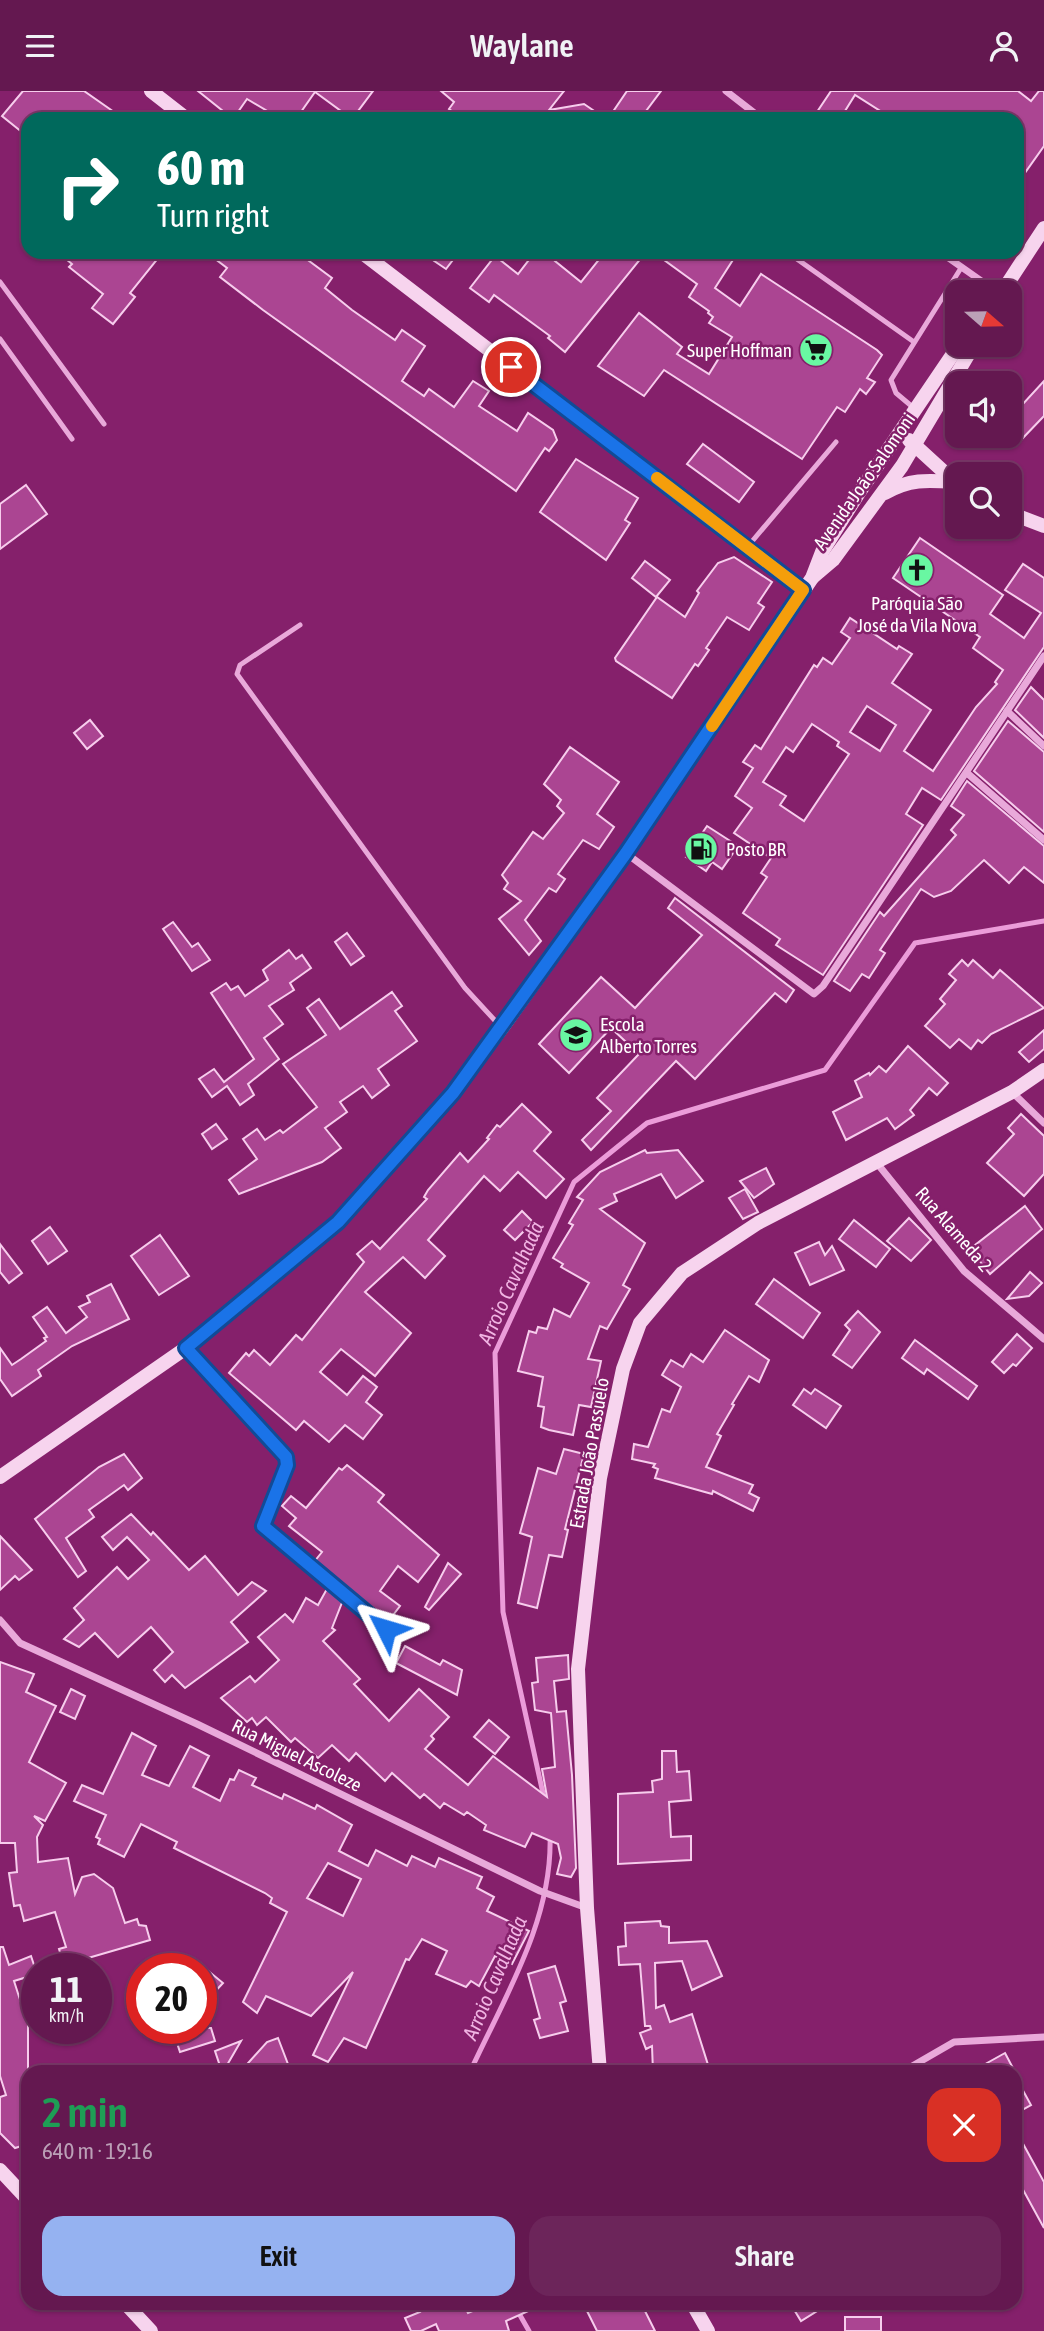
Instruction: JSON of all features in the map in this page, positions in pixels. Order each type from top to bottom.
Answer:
[{"type":"main road","points":[[151,91],[178,112]]},
{"type":"main road","points":[[1024,257],[1044,228]]},
{"type":"main road","points":[[370,259],[803,590]]},
{"type":"main road","points":[[1008,280],[1023,259]]},
{"type":"main road","name":"Avenida João Salomoni","points":[[812,578],[822,552],[951,357]]},
{"type":"main road","name":"Avenida João Salomoni","points":[[812,578],[833,560],[902,466],[967,357]]},
{"type":"main road","points":[[900,432],[945,473]]},
{"type":"main road","points":[[884,456],[902,466],[945,480]]},
{"type":"main road","points":[[879,496],[903,483],[918,480],[945,482]]},
{"type":"main road","points":[[1022,518],[1044,526]]},
{"type":"main road","points":[[0,1478],[186,1348],[338,1222],[453,1093],[502,1028],[626,853],[812,578]]},
{"type":"main road","name":"Estrada João Passuelo","points":[[599,2065],[587,1908],[578,1669],[600,1478],[623,1369],[640,1323],[682,1273],[758,1223],[1012,1092],[1044,1070]]},
{"type":"main road","points":[[0,2171],[21,2193]]},
{"type":"main road","points":[[132,2310],[152,2331]]},
{"type":"main road","points":[[696,2310],[708,2331]]},
{"type":"street","points":[[726,91],[753,112]]},
{"type":"street","points":[[949,259],[980,280]]},
{"type":"street","points":[[626,853],[814,994],[823,986],[1044,656]]},
{"type":"street","points":[[1007,711],[1044,746]]},
{"type":"street","points":[[967,773],[1044,840]]},
{"type":"street","points":[[1012,1092],[1044,1122]]},
{"type":"street","name":"Rua Alameda 2","points":[[876,1162],[964,1271],[1044,1339]]},
{"type":"street","name":"Rua Miguel Ascoleze","points":[[0,1620],[20,1643],[197,1724],[540,1891],[587,1908]]},
{"type":"street","points":[[914,2065],[954,2042],[1044,2037]]},
{"type":"lane","points":[[797,259],[914,342]]},
{"type":"lane","points":[[915,409],[896,393],[891,380],[961,268]]},
{"type":"lane","points":[[0,282],[104,424]]},
{"type":"lane","points":[[0,339],[72,439]]},
{"type":"lane","points":[[747,548],[836,442]]},
{"type":"lane","points":[[300,625],[240,664],[237,674],[465,988],[502,1028]]},
{"type":"lane","points":[[186,1348],[286,1457],[287,1465],[263,1526],[386,1629]]},
{"type":"building","points":[[23,91],[84,91],[114,112],[21,112],[21,131],[2,116]]},
{"type":"building","points":[[198,91],[373,91],[357,112],[342,112],[315,92],[301,112],[269,112],[247,99],[238,112],[224,112]]},
{"type":"building","points":[[441,91],[564,91],[549,110],[584,104],[596,112],[453,112],[449,109],[454,102]]},
{"type":"building","points":[[627,91],[661,91],[645,112],[613,112]]},
{"type":"building","points":[[831,91],[1018,91],[1031,101],[1039,91],[1044,91],[1044,146],[1024,174],[1024,112],[882,112],[855,95],[844,112],[817,112]]},
{"type":"building","points":[[66,259],[157,259],[130,293],[135,297],[113,324],[92,308],[103,294],[69,267],[72,264]]},
{"type":"building","points":[[215,259],[306,259],[332,278],[325,288],[352,310],[395,340],[402,330],[425,346],[402,381],[424,396],[429,389],[454,407],[473,381],[489,391],[479,406],[517,431],[528,413],[553,430],[557,440],[549,451],[545,448],[516,491],[220,277],[227,268]]},
{"type":"building","points":[[431,259],[454,259],[446,269]]},
{"type":"building","points":[[493,259],[499,259],[518,274],[530,259],[557,259],[555,261],[581,282],[599,259],[640,259],[565,352],[548,338],[550,336],[494,295],[489,302],[470,288]]},
{"type":"building","points":[[663,259],[734,259],[715,288],[740,306],[761,274],[882,355],[867,378],[875,382],[866,394],[860,389],[845,412],[837,407],[802,459],[664,370],[644,396],[598,366],[639,313],[682,347],[677,354],[709,374],[732,337],[709,323],[713,317],[709,311],[689,297],[697,284]]},
{"type":"building","points":[[1044,381],[1044,416],[1022,439],[1022,405]]},
{"type":"building","points":[[703,444],[754,482],[739,502],[687,464]]},
{"type":"building","points":[[576,459],[638,498],[625,520],[630,523],[606,560],[540,512]]},
{"type":"building","points":[[26,485],[47,514],[0,549],[0,504]]},
{"type":"building","points":[[920,538],[1003,595],[990,614],[1024,638],[1041,613],[1005,590],[1023,564],[1044,578],[1044,647],[941,800],[922,788],[906,814],[923,825],[823,975],[776,945],[780,939],[743,913],[767,877],[761,873],[771,858],[734,833],[752,808],[735,796],[753,768],[743,762],[755,745],[761,749],[814,665],[817,667],[823,658],[832,664],[850,638],[841,632],[850,618],[897,649],[899,646],[912,654],[892,683],[931,710],[904,751],[933,771],[976,707],[997,684],[995,682],[1003,670],[973,648],[980,637],[893,578]],"holes":[[[867,706],[896,725],[880,751],[850,732]],[[812,724],[839,742],[837,746],[849,754],[804,821],[780,805],[786,796],[763,782],[786,747],[793,752]]]},
{"type":"building","points":[[734,557],[772,582],[758,603],[764,607],[749,630],[727,617],[706,648],[709,650],[698,666],[695,664],[672,698],[616,661],[615,658],[657,597],[685,617],[699,593],[697,591],[718,563]]},
{"type":"building","points":[[645,561],[670,580],[656,597],[632,578]]},
{"type":"building","points":[[1031,687],[1044,700],[1044,738],[1015,710]]},
{"type":"building","points":[[90,720],[103,736],[87,749],[74,733]]},
{"type":"building","points":[[1008,721],[1044,752],[1044,832],[974,771]]},
{"type":"building","points":[[570,747],[619,782],[597,814],[614,827],[599,849],[583,840],[558,874],[565,879],[556,892],[549,888],[525,920],[541,941],[529,955],[499,919],[521,901],[504,889],[508,883],[502,875],[533,832],[543,839],[564,813],[557,806],[561,800],[544,784]]},
{"type":"building","points":[[967,781],[1044,846],[1044,883],[1024,867],[1009,883],[984,860],[951,891],[934,897],[921,889],[880,950],[885,953],[869,978],[862,974],[850,991],[834,981],[880,912],[884,916],[956,835],[951,830],[964,815],[951,806]]},
{"type":"building","points":[[707,826],[738,846],[722,869],[712,862],[706,871],[686,857]]},
{"type":"building","name":"Escola Alberto Torres","points":[[675,898],[794,990],[786,1002],[775,993],[695,1079],[676,1061],[591,1150],[582,1140],[611,1111],[597,1098],[639,1054],[611,1028],[569,1073],[539,1044],[601,977],[635,1008],[702,935],[668,908]]},
{"type":"building","points":[[173,922],[192,947],[198,943],[210,960],[192,971],[163,929]]},
{"type":"building","points":[[347,933],[364,956],[351,965],[335,942]]},
{"type":"building","points":[[289,950],[296,959],[302,955],[311,968],[290,983],[294,990],[269,1006],[283,1024],[264,1038],[279,1059],[248,1084],[254,1095],[240,1105],[227,1086],[212,1097],[199,1079],[214,1069],[224,1082],[254,1059],[211,993],[226,983],[231,990],[238,986],[245,996],[268,980],[263,970]]},
{"type":"building","points":[[962,960],[968,966],[973,960],[993,978],[1000,970],[1044,1008],[991,1034],[982,1043],[978,1040],[971,1049],[959,1039],[950,1048],[925,1026],[945,1004],[940,999],[956,980],[949,974]]},
{"type":"building","points":[[392,992],[402,1006],[395,1011],[417,1041],[378,1069],[389,1085],[372,1098],[363,1086],[340,1102],[347,1112],[325,1128],[341,1148],[322,1162],[239,1194],[229,1180],[257,1159],[243,1139],[257,1129],[265,1140],[280,1130],[283,1133],[317,1107],[283,1064],[326,1035],[307,1008],[319,999],[340,1029]]},
{"type":"building","points":[[1044,1030],[1044,1049],[1029,1062],[1019,1052]]},
{"type":"building","points":[[908,1046],[948,1083],[937,1095],[929,1088],[910,1110],[914,1115],[895,1129],[887,1118],[846,1140],[833,1112],[862,1097],[855,1081],[869,1073],[870,1075],[879,1066],[886,1072]]},
{"type":"building","points":[[522,1104],[551,1132],[534,1151],[564,1179],[546,1198],[518,1172],[500,1191],[484,1176],[428,1240],[445,1256],[425,1278],[403,1257],[365,1292],[411,1333],[375,1376],[341,1349],[320,1372],[347,1395],[363,1376],[377,1387],[366,1402],[382,1415],[363,1439],[345,1425],[329,1442],[304,1421],[296,1430],[229,1373],[246,1353],[249,1356],[254,1350],[270,1365],[296,1335],[302,1340],[364,1262],[357,1254],[372,1241],[380,1249],[427,1199],[424,1197],[428,1190],[460,1153],[468,1162],[489,1139],[487,1138],[497,1125],[500,1127]]},
{"type":"building","points":[[1021,1114],[1044,1136],[1044,1174],[1024,1196],[987,1163],[1014,1134],[1008,1128]]},
{"type":"building","points":[[216,1124],[227,1139],[212,1149],[202,1134]]},
{"type":"building","points":[[645,1150],[647,1153],[678,1150],[703,1181],[676,1198],[661,1174],[614,1194],[617,1201],[600,1209],[645,1243],[623,1285],[630,1289],[607,1329],[600,1326],[588,1359],[601,1361],[591,1407],[579,1405],[573,1435],[549,1430],[541,1427],[544,1407],[538,1406],[543,1377],[518,1371],[529,1331],[536,1333],[538,1327],[547,1329],[554,1309],[570,1317],[589,1283],[561,1267],[563,1264],[553,1258],[573,1225],[569,1223],[583,1200],[577,1197],[600,1172]]},
{"type":"building","points":[[766,1168],[774,1184],[754,1198],[740,1181]]},
{"type":"building","points":[[745,1189],[758,1212],[743,1219],[729,1198]]},
{"type":"building","points":[[1025,1206],[1042,1229],[990,1274],[970,1249]]},
{"type":"building","points":[[522,1211],[533,1222],[515,1240],[504,1230]]},
{"type":"building","points":[[909,1218],[931,1240],[911,1261],[887,1241]]},
{"type":"building","points":[[854,1220],[890,1249],[876,1267],[839,1239]]},
{"type":"building","points":[[50,1227],[67,1251],[48,1264],[32,1241]]},
{"type":"building","points":[[160,1235],[189,1276],[159,1295],[131,1256]]},
{"type":"building","points":[[819,1242],[825,1255],[832,1246],[844,1270],[810,1285],[795,1253]]},
{"type":"building","points":[[0,1244],[22,1273],[9,1283],[0,1272]]},
{"type":"building","points":[[1030,1272],[1042,1283],[1029,1296],[1007,1299]]},
{"type":"building","points":[[774,1279],[820,1313],[803,1338],[756,1304]]},
{"type":"building","points":[[111,1284],[129,1319],[72,1346],[38,1370],[41,1376],[12,1396],[0,1379],[0,1348],[12,1365],[46,1341],[44,1338],[47,1337],[33,1317],[47,1307],[66,1333],[87,1317],[79,1307],[90,1302],[87,1296]]},
{"type":"building","points":[[858,1311],[880,1332],[852,1368],[833,1355],[850,1330],[845,1325]]},
{"type":"building","points":[[725,1330],[769,1360],[759,1382],[749,1376],[732,1404],[734,1405],[717,1434],[721,1436],[706,1467],[753,1485],[749,1493],[759,1498],[753,1511],[713,1491],[712,1494],[655,1478],[658,1469],[653,1467],[655,1464],[632,1459],[634,1444],[648,1447],[662,1409],[670,1412],[681,1387],[662,1375],[671,1360],[683,1367],[691,1354],[703,1362]]},
{"type":"building","points":[[1017,1334],[1032,1348],[1016,1366],[1013,1364],[1004,1373],[992,1362]]},
{"type":"building","points":[[915,1340],[977,1386],[968,1399],[927,1369],[924,1374],[902,1358]]},
{"type":"building","points":[[804,1389],[811,1394],[815,1389],[841,1406],[826,1428],[793,1405]]},
{"type":"building","points":[[564,1449],[584,1454],[565,1529],[568,1530],[562,1557],[549,1555],[537,1608],[518,1603],[532,1537],[520,1533],[538,1468],[556,1474]]},
{"type":"building","points":[[124,1454],[142,1478],[128,1490],[124,1485],[89,1510],[94,1517],[66,1538],[86,1571],[78,1577],[35,1519],[99,1467]]},
{"type":"building","points":[[347,1465],[384,1495],[378,1502],[439,1555],[418,1582],[398,1566],[380,1591],[400,1606],[387,1623],[314,1562],[322,1552],[289,1526],[296,1518],[282,1506],[291,1496],[306,1508],[339,1468],[342,1470]]},
{"type":"building","points":[[131,1514],[151,1535],[153,1532],[189,1570],[205,1556],[238,1595],[252,1582],[266,1591],[231,1622],[248,1642],[185,1688],[172,1675],[165,1682],[154,1670],[173,1652],[151,1627],[118,1657],[95,1633],[79,1647],[64,1639],[84,1620],[74,1608],[117,1567],[128,1579],[149,1560],[127,1537],[113,1550],[102,1537]]},
{"type":"building","points":[[0,1536],[32,1570],[19,1580],[15,1576],[0,1590]]},
{"type":"building","points":[[448,1563],[461,1574],[429,1610],[425,1607]]},
{"type":"building","points":[[328,1587],[343,1600],[332,1628],[335,1630],[323,1641],[360,1679],[354,1684],[389,1721],[419,1689],[449,1717],[431,1736],[434,1739],[425,1749],[468,1785],[493,1756],[547,1797],[542,1769],[555,1767],[551,1713],[535,1710],[532,1683],[538,1682],[536,1658],[568,1655],[569,1679],[554,1681],[557,1712],[566,1711],[572,1775],[576,1868],[571,1877],[557,1874],[561,1858],[558,1844],[532,1833],[525,1847],[484,1830],[486,1825],[467,1812],[464,1815],[444,1803],[440,1808],[424,1794],[420,1798],[392,1773],[385,1781],[356,1753],[349,1761],[332,1745],[318,1758],[295,1738],[291,1742],[266,1717],[257,1725],[252,1718],[247,1722],[221,1698],[250,1676],[255,1682],[279,1660],[258,1637],[285,1614],[293,1622],[306,1598],[318,1605]]},
{"type":"building","points":[[405,1646],[440,1665],[443,1660],[462,1670],[457,1695],[396,1663]]},
{"type":"building","points":[[0,1662],[34,1674],[26,1692],[56,1706],[29,1762],[66,1783],[45,1821],[34,1816],[43,1825],[37,1837],[38,1862],[68,1858],[75,1894],[82,1877],[94,1874],[113,1888],[125,1923],[137,1919],[139,1925],[146,1926],[150,1940],[105,1953],[60,1953],[59,1949],[66,1947],[55,1912],[24,1921],[20,1905],[14,1906],[9,1873],[17,1872],[15,1843],[0,1843]]},
{"type":"building","points":[[71,1689],[85,1696],[75,1719],[60,1712]]},
{"type":"building","points":[[489,1720],[509,1737],[495,1754],[474,1737]]},
{"type":"building","points":[[132,1733],[156,1746],[142,1775],[169,1786],[190,1746],[209,1756],[193,1787],[220,1801],[230,1779],[234,1780],[239,1770],[256,1778],[252,1785],[282,1799],[284,1794],[315,1809],[317,1805],[352,1825],[339,1851],[368,1866],[376,1850],[407,1866],[412,1856],[435,1867],[439,1858],[482,1877],[477,1888],[494,1897],[487,1911],[529,1931],[512,1964],[495,1956],[479,1986],[471,1981],[466,1987],[436,1974],[447,1951],[422,1939],[409,1960],[406,1959],[366,2048],[344,2038],[328,2062],[313,2055],[353,1972],[311,2016],[266,1996],[257,2013],[243,2002],[287,1912],[270,1903],[272,1898],[265,1893],[174,1848],[177,1842],[141,1824],[124,1857],[98,1844],[100,1839],[96,1837],[106,1815],[74,1801],[82,1785],[103,1794]],"holes":[[[328,1863],[361,1879],[343,1916],[307,1898]]]},
{"type":"building","points":[[662,1751],[676,1751],[677,1772],[689,1771],[691,1800],[669,1802],[671,1837],[691,1836],[691,1860],[618,1864],[618,1794],[653,1792],[652,1781],[662,1779]]},
{"type":"building","points":[[660,1921],[661,1926],[669,1927],[669,1943],[707,1941],[722,1976],[692,1990],[682,1961],[655,1963],[656,2008],[664,2005],[670,2022],[692,2014],[708,2065],[653,2065],[652,2046],[646,2049],[640,2033],[651,2029],[650,2026],[645,2026],[640,1964],[619,1965],[618,1947],[626,1946],[625,1923]]},
{"type":"building","points":[[0,1947],[3,1947],[9,1965],[21,1960],[21,1979],[14,1981],[21,2003],[21,2044],[28,2044],[28,2065],[21,2065],[21,2146],[15,2148],[0,2133],[0,2097],[6,2095],[0,2076]]},
{"type":"building","points":[[555,1966],[566,2001],[560,2003],[568,2031],[540,2038],[534,2020],[540,2018],[528,1974]]},
{"type":"building","points":[[217,1978],[223,1983],[217,1989]]},
{"type":"building","points":[[278,2038],[288,2065],[246,2065],[267,2042]]},
{"type":"building","points":[[241,2041],[227,2065],[220,2065],[215,2051]]},
{"type":"building","points":[[177,2044],[205,2044],[180,2052]]},
{"type":"building","points":[[1005,2053],[1011,2065],[984,2065]]},
{"type":"building","points":[[1022,2089],[1031,2105],[1022,2110]]},
{"type":"building","points":[[1022,2142],[1044,2182],[1044,2228],[1022,2188]]},
{"type":"building","points":[[419,2310],[466,2310],[468,2313],[475,2310],[530,2310],[506,2321],[509,2331],[439,2331],[436,2324],[421,2331],[411,2331],[405,2318],[420,2312]]},
{"type":"building","points":[[586,2310],[644,2310],[655,2331],[597,2331]]},
{"type":"building","points":[[794,2310],[819,2310],[801,2321]]},
{"type":"building","points":[[845,2317],[881,2317],[881,2331],[845,2331]]},
{"type":"waterway","name":"Arroio Cavalhada","points":[[544,1798],[503,1612],[495,1353],[574,1182],[647,1123],[825,1070],[915,943],[1044,921]]},
{"type":"waterway","name":"Arroio Cavalhada","points":[[473,2065],[511,1987],[535,1928],[549,1867],[550,1835]]},
{"type":"waterway","name":"Arroio Cavalhada","points":[[517,2310],[529,2331]]},
{"type":"slow traffic","points":[[657,478],[803,590],[712,726]]},
{"type":"place","name":"Super Hoffman","points":[[816,350]]},
{"type":"place","name":"Paróquia São José da Vila Nova","points":[[917,570]]},
{"type":"place","name":"Posto BR","points":[[701,849]]},
{"type":"place","name":"Escola Alberto Torres","points":[[576,1035]]},
{"type":"route","points":[[386,1629],[263,1526],[263,1520],[287,1465],[286,1457],[186,1348],[338,1222],[453,1093],[626,853],[803,590],[511,367]]}]
